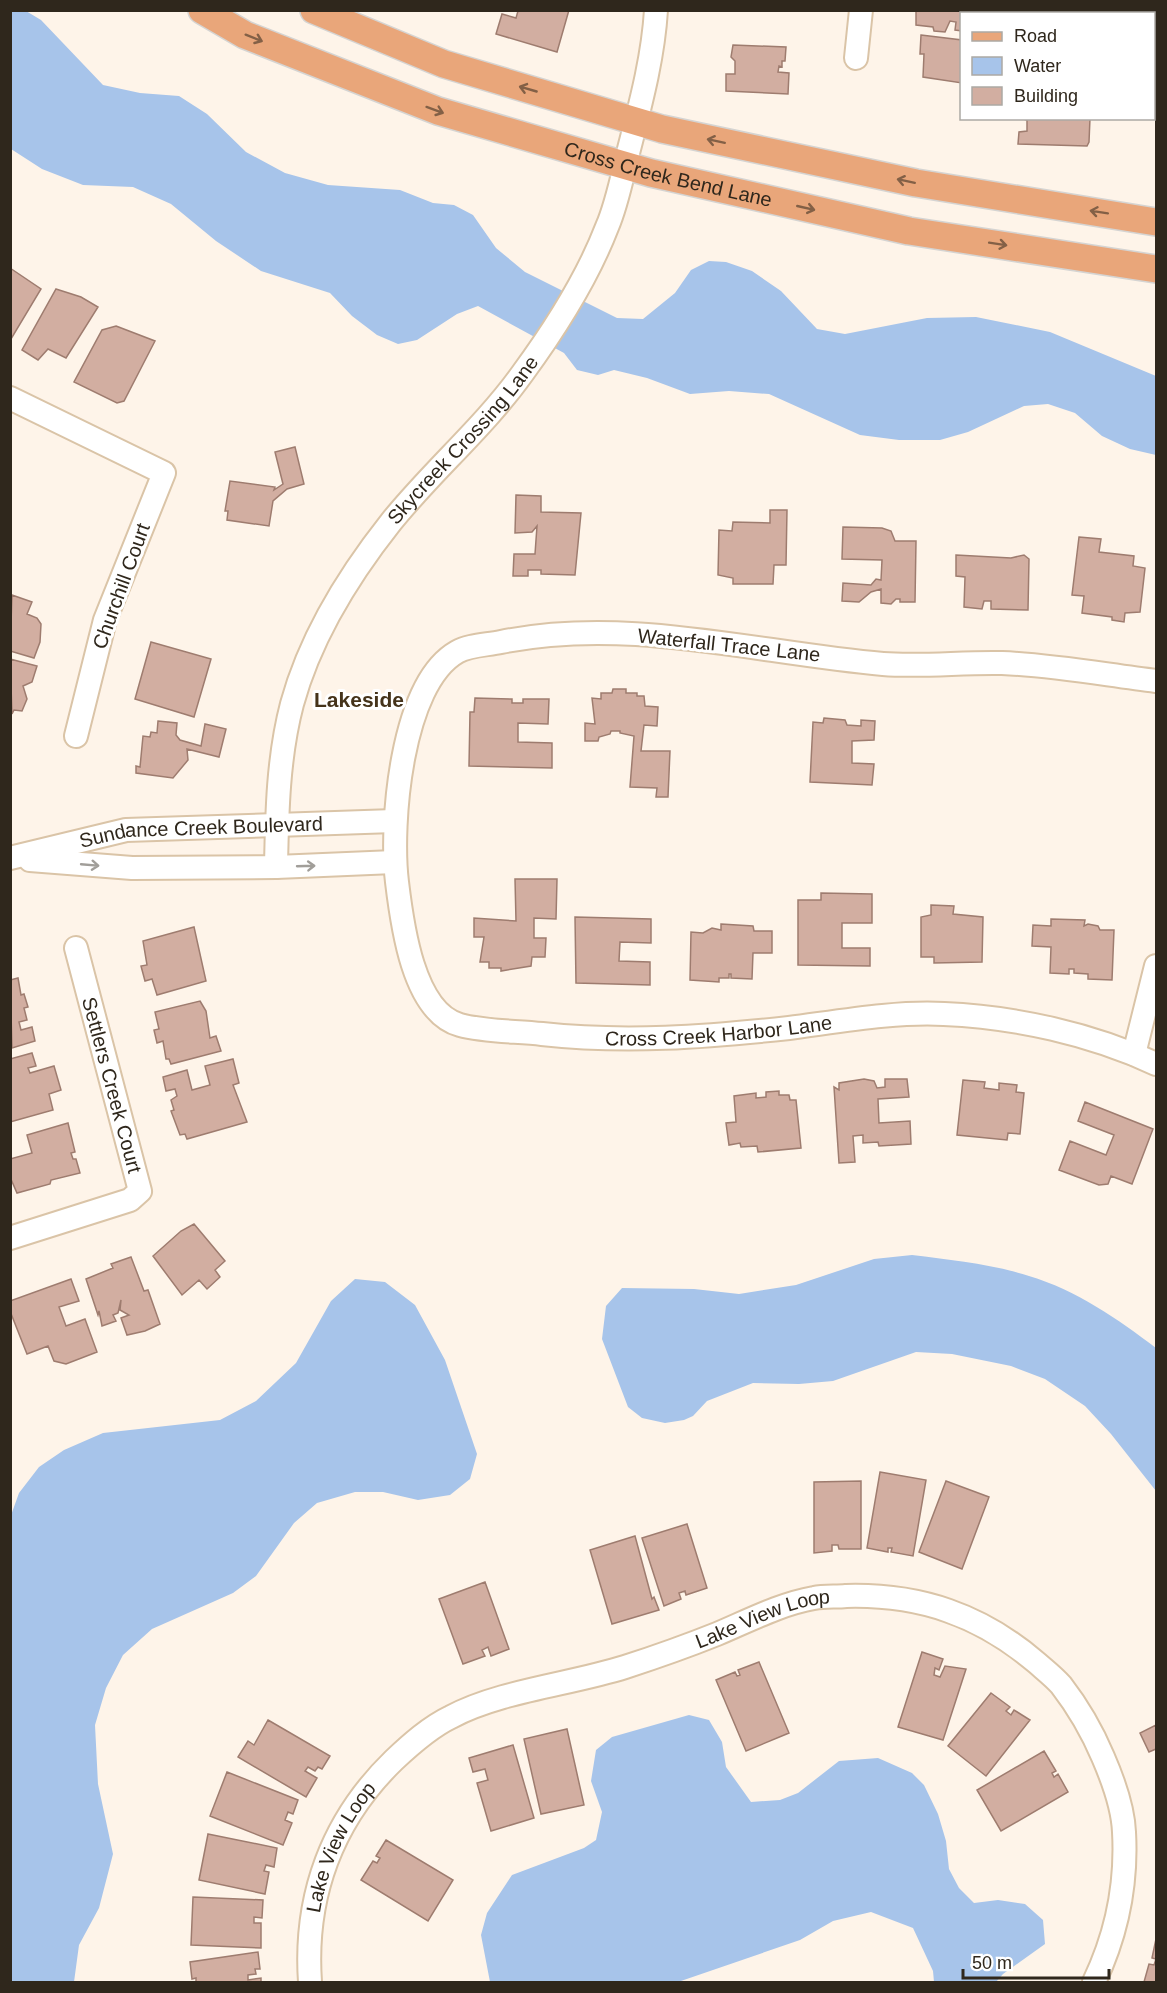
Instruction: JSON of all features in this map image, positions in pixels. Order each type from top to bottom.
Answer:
[{"type":"main road","name":"Cross Creek Bend Lane","points":[[202,10],[245,35],[438,111],[625,165],[909,231],[1156,270]]},
{"type":"main road","points":[[314,10],[444,64],[636,122],[916,183],[1156,222]]},
{"type":"street","name":"Skycreek Crossing Lane","points":[[276,867],[276,824],[281,764],[292,703],[317,638],[353,575],[392,521],[481,424],[521,375],[556,324],[584,274],[607,227],[625,165],[654,41],[656,10]]},
{"type":"street","points":[[856,58],[861,10]]},
{"type":"street","name":"Churchill Court","points":[[10,398],[164,473],[105,620],[76,736]]},
{"type":"street","name":"Waterfall Trace Lane","points":[[394,862],[394,821],[399,773],[422,694],[435,670],[459,650],[537,634],[660,634],[886,664],[1006,663],[1156,681]]},
{"type":"street","name":"Sundance Creek Boulevard","points":[[10,858],[126,830],[394,821]]},
{"type":"street","name":"Sundance Creek Boulevard","points":[[10,858],[132,868],[276,867],[394,862]]},
{"type":"street","name":"Cross Creek Harbor Lane","points":[[394,862],[400,908],[417,974],[426,996],[437,1013],[459,1025],[561,1036],[633,1039],[710,1037],[853,1020],[942,1014],[1040,1026],[1134,1054],[1156,1064]]},
{"type":"street","name":"Settlers Creek Court","points":[[10,1238],[130,1200],[140,1191],[76,948]]},
{"type":"street","points":[[1134,1054],[1156,966]]},
{"type":"street","name":"Lake View Loop","points":[[310,1983],[311,1926],[321,1875],[344,1821],[380,1774],[408,1747],[451,1717],[499,1700],[604,1673],[658,1656],[764,1613],[814,1598],[868,1596],[920,1600],[972,1618],[1017,1647],[1059,1682],[1090,1728],[1112,1778],[1124,1829],[1124,1889],[1110,1947],[1094,1983]]},
{"type":"water","points":[[11,11],[26,11],[41,20],[103,85],[140,93],[179,96],[207,114],[246,152],[285,173],[328,185],[400,190],[433,203],[454,205],[473,215],[496,248],[525,272],[617,318],[643,319],[675,293],[691,270],[709,261],[726,262],[752,271],[781,291],[817,329],[845,334],[927,318],[976,317],[1050,332],[1156,376],[1156,455],[1130,449],[1102,436],[1075,413],[1048,404],[1024,406],[968,432],[940,440],[899,440],[860,435],[769,394],[729,391],[690,394],[647,378],[614,370],[598,375],[577,370],[564,353],[478,306],[457,314],[417,340],[398,344],[377,335],[352,316],[330,293],[261,271],[216,241],[171,204],[133,187],[83,185],[42,169],[11,149]]},
{"type":"water","points":[[912,1255],[986,1265],[1046,1282],[1096,1306],[1156,1348],[1156,1491],[1111,1434],[1085,1406],[1045,1379],[1011,1366],[952,1354],[916,1352],[833,1381],[799,1384],[753,1383],[707,1401],[693,1416],[684,1420],[665,1423],[642,1418],[628,1407],[602,1339],[606,1306],[622,1288],[694,1289],[739,1294],[796,1285],[874,1259]]},
{"type":"water","points":[[355,1279],[385,1282],[415,1305],[445,1360],[477,1454],[470,1479],[450,1495],[418,1500],[383,1492],[355,1492],[317,1503],[294,1523],[256,1576],[233,1593],[152,1629],[123,1655],[106,1688],[95,1725],[98,1784],[113,1854],[99,1908],[79,1945],[74,1982],[11,1982],[10,1518],[19,1493],[39,1467],[64,1450],[103,1433],[220,1420],[256,1401],[296,1363],[331,1301]]},
{"type":"water","points":[[689,1715],[709,1720],[722,1742],[726,1767],[751,1802],[780,1800],[798,1793],[839,1761],[878,1758],[912,1773],[924,1785],[938,1814],[946,1841],[949,1869],[959,1888],[974,1903],[998,1900],[1025,1904],[1043,1920],[1045,1944],[1003,1974],[996,1982],[934,1982],[933,1971],[913,1928],[871,1912],[833,1921],[800,1940],[678,1982],[490,1982],[481,1935],[487,1913],[512,1875],[584,1848],[596,1840],[602,1812],[591,1781],[596,1750],[612,1737]]},
{"type":"building","points":[[515,10],[569,10],[557,52],[496,34],[502,14],[516,18],[518,11]]},
{"type":"building","points":[[916,10],[986,10],[986,12],[960,12],[960,31],[955,30],[956,22],[950,21],[945,32],[934,31],[933,27],[916,25]]},
{"type":"building","points":[[1058,10],[1106,10],[1106,12],[1058,12]]},
{"type":"building","points":[[921,35],[960,40],[960,83],[923,77],[924,54],[920,54]]},
{"type":"building","points":[[733,45],[786,47],[785,61],[782,61],[782,67],[779,66],[778,72],[789,73],[788,94],[726,91],[726,74],[735,74],[735,61],[731,57]]},
{"type":"building","points":[[1027,120],[1090,120],[1087,146],[1018,144],[1019,132],[1027,131]]},
{"type":"building","points":[[10,268],[41,289],[11,339],[10,339]]},
{"type":"building","points":[[56,289],[81,297],[98,307],[66,358],[48,349],[38,360],[22,350]]},
{"type":"building","points":[[116,326],[155,341],[124,401],[117,403],[74,382],[102,330]]},
{"type":"building","points":[[295,447],[304,484],[287,489],[273,501],[269,526],[227,520],[228,511],[225,511],[230,481],[275,487],[274,490],[283,484],[275,452]]},
{"type":"building","points":[[516,495],[541,496],[541,512],[581,513],[575,575],[541,574],[541,570],[528,570],[528,576],[513,576],[514,554],[535,554],[537,526],[532,532],[515,533]]},
{"type":"building","points":[[770,510],[787,510],[786,565],[774,565],[773,584],[733,584],[733,578],[718,575],[719,530],[732,531],[733,522],[770,523]]},
{"type":"building","points":[[843,527],[882,528],[891,531],[895,541],[916,541],[915,602],[900,602],[900,599],[896,599],[891,604],[881,603],[881,589],[871,592],[859,602],[842,601],[843,583],[871,585],[876,579],[881,580],[882,560],[842,559]]},
{"type":"building","points":[[1079,537],[1101,539],[1099,552],[1134,556],[1133,566],[1145,568],[1140,612],[1125,613],[1124,622],[1112,620],[1112,617],[1082,613],[1084,596],[1072,595]]},
{"type":"building","points":[[956,555],[1011,558],[1024,555],[1029,559],[1028,610],[991,609],[991,601],[984,601],[982,609],[964,607],[965,577],[956,576]]},
{"type":"building","points":[[12,595],[32,602],[27,614],[37,618],[41,624],[40,642],[34,658],[10,651]]},
{"type":"building","points":[[151,642],[211,659],[194,717],[135,699]]},
{"type":"building","points":[[10,659],[37,666],[32,682],[23,686],[27,699],[22,711],[14,710],[12,714]]},
{"type":"building","points":[[613,689],[626,689],[626,693],[637,693],[637,696],[644,696],[645,706],[658,707],[657,726],[644,725],[641,751],[670,751],[668,797],[656,797],[657,788],[630,787],[634,736],[620,733],[620,731],[611,731],[610,734],[599,737],[598,741],[585,741],[585,723],[595,724],[592,698],[601,699],[601,693],[612,693]]},
{"type":"building","points":[[475,698],[512,699],[512,703],[523,703],[523,699],[549,699],[548,724],[518,723],[518,742],[552,743],[552,768],[469,766],[470,712],[474,712]]},
{"type":"building","points":[[824,718],[845,720],[847,725],[861,726],[861,720],[875,721],[874,740],[852,741],[852,763],[874,764],[872,785],[810,782],[813,722],[823,723]]},
{"type":"building","points":[[158,721],[177,723],[176,735],[180,740],[201,746],[205,724],[226,729],[219,757],[187,749],[188,760],[173,778],[136,773],[136,766],[140,767],[143,736],[150,737],[151,732],[157,733]]},
{"type":"building","points":[[515,879],[557,879],[556,919],[534,918],[534,938],[546,938],[545,957],[532,957],[531,966],[501,971],[501,968],[489,968],[489,962],[480,962],[484,937],[474,937],[474,918],[516,921]]},
{"type":"building","points":[[821,893],[872,894],[872,923],[842,923],[842,948],[870,948],[870,966],[798,965],[798,900],[821,900]]},
{"type":"building","points":[[931,905],[954,906],[953,914],[983,917],[982,962],[934,963],[934,957],[921,957],[921,917],[931,915]]},
{"type":"building","points":[[575,917],[651,919],[651,943],[620,942],[619,961],[650,962],[650,985],[576,983]]},
{"type":"building","points":[[1051,919],[1085,920],[1084,926],[1088,924],[1098,926],[1100,930],[1114,930],[1112,980],[1088,979],[1088,974],[1074,973],[1074,969],[1069,969],[1069,974],[1050,973],[1051,947],[1032,946],[1033,925],[1051,926]]},
{"type":"building","points":[[721,924],[753,926],[754,931],[772,931],[772,953],[753,953],[752,979],[731,978],[729,974],[729,978],[719,978],[719,982],[690,980],[691,932],[703,933],[712,928],[721,930]]},
{"type":"building","points":[[194,927],[206,981],[157,995],[152,979],[145,981],[141,966],[147,965],[143,941]]},
{"type":"building","points":[[18,978],[21,995],[24,994],[28,1007],[24,1008],[27,1020],[19,1022],[21,1030],[32,1027],[35,1041],[12,1048],[10,980]]},
{"type":"building","points":[[200,1001],[206,1011],[210,1038],[216,1036],[221,1051],[171,1064],[169,1059],[166,1059],[163,1041],[157,1043],[154,1030],[159,1029],[155,1012]]},
{"type":"building","points":[[32,1053],[36,1066],[28,1068],[30,1073],[54,1066],[61,1090],[49,1094],[53,1110],[10,1122],[10,1059]]},
{"type":"building","points":[[233,1059],[239,1083],[233,1085],[247,1122],[187,1139],[185,1134],[180,1135],[171,1111],[174,1110],[171,1100],[177,1096],[175,1089],[166,1091],[163,1077],[187,1070],[192,1090],[210,1085],[205,1066]]},
{"type":"building","points":[[864,1079],[874,1081],[877,1088],[885,1087],[885,1079],[907,1079],[909,1097],[878,1099],[879,1123],[910,1121],[911,1144],[879,1146],[878,1142],[863,1143],[863,1135],[853,1136],[855,1162],[839,1163],[834,1087],[839,1090],[839,1083]]},
{"type":"building","points":[[963,1080],[985,1082],[984,1088],[999,1090],[999,1083],[1017,1085],[1016,1092],[1024,1093],[1020,1134],[1008,1133],[1007,1140],[957,1135]]},
{"type":"building","points":[[779,1091],[779,1095],[789,1095],[790,1100],[796,1100],[801,1148],[758,1152],[757,1146],[741,1147],[740,1143],[729,1145],[726,1123],[736,1122],[734,1096],[756,1093],[756,1098],[766,1097],[766,1092]]},
{"type":"building","points":[[1085,1102],[1153,1129],[1132,1184],[1111,1176],[1108,1184],[1099,1185],[1059,1170],[1070,1141],[1106,1155],[1114,1135],[1078,1121]]},
{"type":"building","points":[[68,1123],[75,1152],[71,1153],[73,1159],[76,1159],[80,1173],[51,1180],[50,1184],[17,1193],[10,1177],[10,1159],[32,1153],[27,1135]]},
{"type":"building","points":[[194,1224],[225,1261],[215,1270],[220,1277],[207,1289],[199,1280],[182,1295],[153,1256],[181,1231]]},
{"type":"building","points":[[131,1257],[144,1291],[148,1290],[160,1324],[145,1331],[127,1335],[121,1318],[129,1315],[120,1310],[121,1300],[118,1313],[113,1315],[116,1321],[102,1326],[99,1311],[98,1315],[86,1279],[113,1268],[111,1264]]},
{"type":"building","points":[[71,1279],[79,1301],[59,1307],[66,1326],[85,1319],[97,1352],[66,1364],[54,1361],[48,1346],[27,1354],[10,1311],[10,1301]]},
{"type":"building","points":[[880,1472],[926,1480],[913,1556],[891,1552],[892,1548],[888,1548],[888,1552],[867,1548]]},
{"type":"building","points":[[861,1481],[861,1549],[839,1549],[838,1545],[832,1545],[832,1551],[814,1553],[814,1482]]},
{"type":"building","points":[[946,1481],[989,1497],[962,1569],[919,1552]]},
{"type":"building","points":[[687,1524],[707,1588],[686,1595],[685,1591],[679,1593],[681,1599],[664,1606],[642,1538]]},
{"type":"building","points":[[635,1536],[652,1599],[654,1597],[659,1610],[612,1624],[590,1550]]},
{"type":"building","points":[[485,1582],[509,1649],[491,1656],[488,1647],[482,1650],[485,1656],[463,1664],[439,1599]]},
{"type":"building","points":[[922,1652],[943,1659],[939,1670],[935,1668],[934,1675],[940,1677],[945,1666],[966,1669],[943,1740],[898,1727]]},
{"type":"building","points":[[759,1662],[789,1733],[746,1751],[716,1680],[735,1672],[737,1676],[740,1675],[738,1670]]},
{"type":"building","points":[[991,1693],[1010,1707],[1006,1711],[1011,1715],[1014,1710],[1030,1720],[986,1776],[948,1746]]},
{"type":"building","points":[[268,1720],[330,1756],[322,1769],[318,1767],[315,1771],[308,1767],[305,1771],[317,1778],[306,1797],[238,1757],[248,1741],[254,1745]]},
{"type":"building","points":[[1156,1725],[1156,1749],[1149,1752],[1140,1733]]},
{"type":"building","points":[[567,1729],[584,1805],[541,1814],[524,1739]]},
{"type":"building","points":[[513,1745],[534,1818],[491,1831],[477,1783],[488,1780],[485,1769],[473,1772],[469,1758]]},
{"type":"building","points":[[1044,1751],[1056,1771],[1052,1773],[1054,1777],[1058,1774],[1068,1792],[1001,1831],[977,1790]]},
{"type":"building","points":[[227,1772],[298,1800],[293,1814],[288,1812],[285,1820],[292,1823],[283,1845],[210,1816]]},
{"type":"building","points":[[208,1834],[277,1848],[274,1867],[266,1865],[264,1871],[269,1872],[265,1894],[199,1880]]},
{"type":"building","points":[[386,1840],[453,1880],[428,1921],[361,1880],[373,1861],[377,1863],[380,1858],[376,1856]]},
{"type":"building","points":[[193,1897],[263,1900],[262,1918],[254,1917],[254,1923],[261,1923],[261,1948],[191,1945]]},
{"type":"building","points":[[1156,1939],[1156,1959],[1152,1958]]},
{"type":"building","points":[[258,1952],[260,1969],[255,1969],[256,1974],[248,1975],[248,1980],[261,1978],[261,1982],[196,1982],[196,1978],[192,1979],[190,1962]]},
{"type":"building","points":[[1156,1959],[1156,1982],[1144,1982],[1149,1964],[1154,1965]]},
{"type":"district","name":"Lakeside","points":[[359,700]]}]
